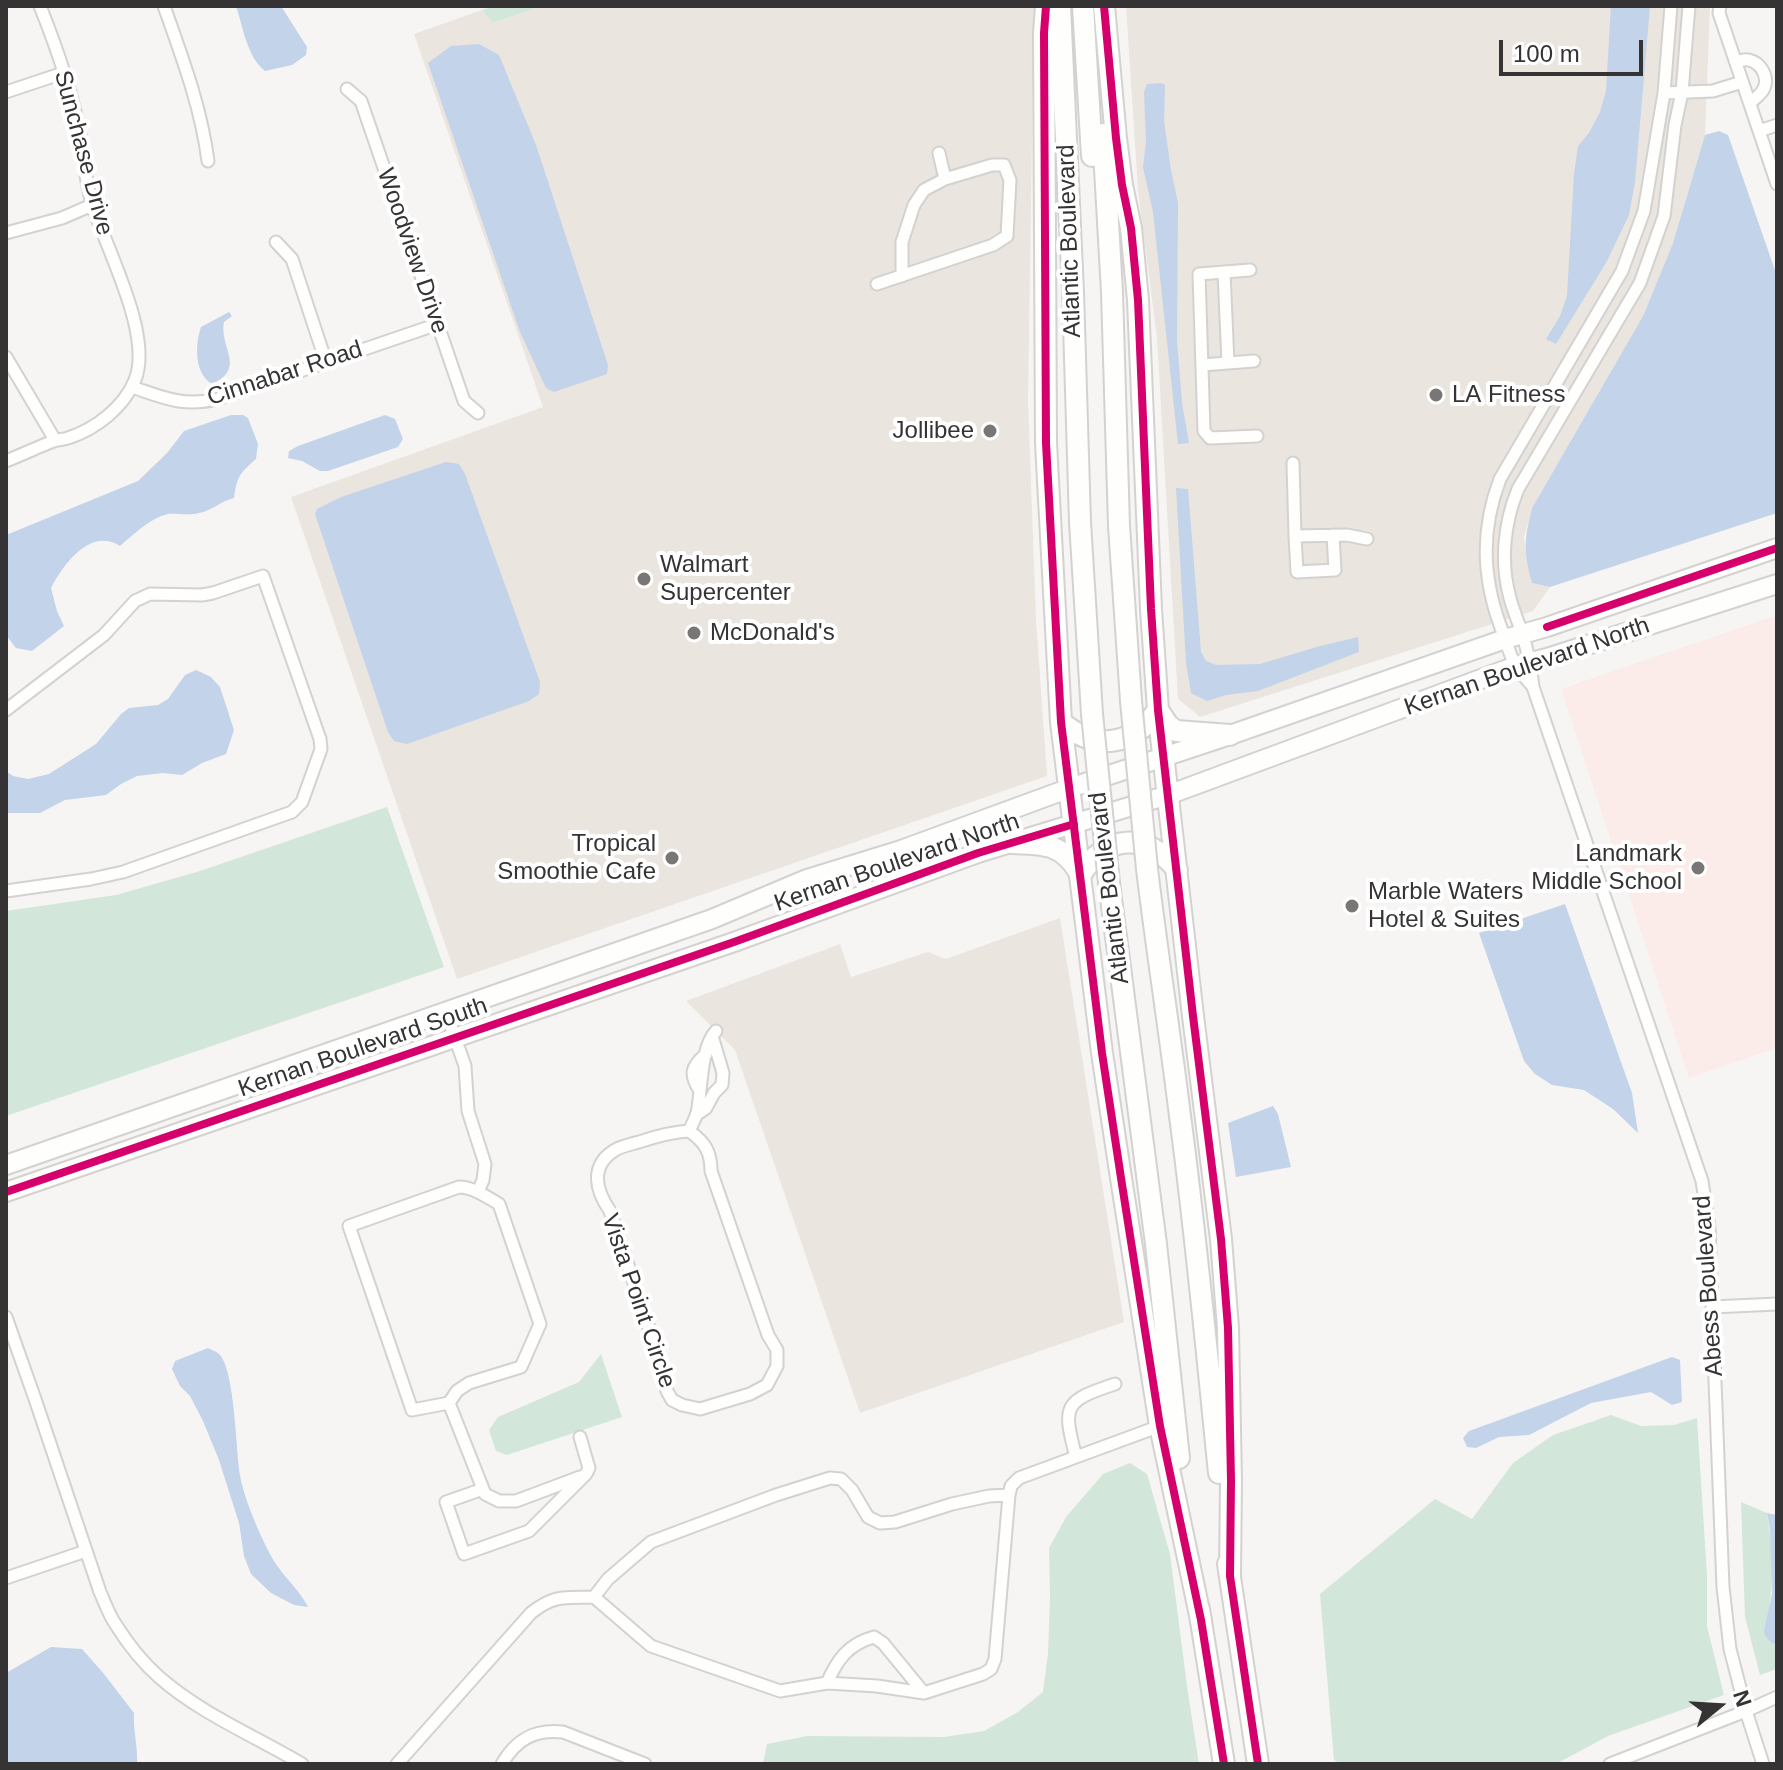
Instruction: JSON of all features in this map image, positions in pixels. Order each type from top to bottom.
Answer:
[{"type":"highway","points":[[1046,6],[1046,443],[1061,722],[1102,1053],[1160,1426],[1201,1620]]},
{"type":"highway","name":"Atlantic Boulevard","points":[[1060,6],[1080,522],[1092,714],[1109,883],[1147,1171],[1176,1433],[1224,1764]]},
{"type":"highway","points":[[1083,6],[1092,161],[1109,234]]},
{"type":"highway","name":"Atlantic Boulevard","points":[[1096,6],[1109,234],[1119,526],[1131,701],[1147,869],[1190,1192],[1230,1576],[1258,1764]]},
{"type":"highway","points":[[1104,6],[1116,138],[1131,228],[1138,300],[1158,710],[1221,1239],[1228,1328],[1230,1576]]},
{"type":"highway","points":[[1061,722],[1084,738],[1113,741],[1139,731],[1158,710]]},
{"type":"highway","points":[[1158,710],[1176,731],[1230,735]]},
{"type":"highway","points":[[1080,876],[1099,852],[1127,842],[1142,843],[1156,849],[1177,870]]},
{"type":"highway","points":[[1012,843],[1047,845],[1060,850],[1072,861],[1080,876]]},
{"type":"main road","name":"Kernan Boulevard North","points":[[1164,756],[1777,548]]},
{"type":"main road","name":"Kernan Boulevard North","points":[[734,942],[978,853],[1168,795],[1523,664],[1777,584]]},
{"type":"main road","name":"Kernan Boulevard South","points":[[6,1165],[712,919],[807,879],[901,850],[1164,756]]},
{"type":"main road","name":"Kernan Boulevard South","points":[[6,1192],[734,942]]},
{"type":"street","name":"Sunchase Drive","points":[[40,6],[80,132],[92,205],[135,323],[140,353],[132,387]]},
{"type":"street","points":[[164,6],[193,88],[205,133],[208,161]]},
{"type":"street","name":"Abess Boulevard","points":[[1523,664],[1514,636],[1491,603],[1486,548],[1494,495],[1500,479],[1622,271],[1644,211],[1664,93],[1671,6]]},
{"type":"street","name":"Abess Boulevard","points":[[1689,6],[1682,92],[1664,216],[1640,283],[1515,495],[1506,537],[1505,577],[1514,636],[1523,664],[1702,1181],[1709,1227],[1723,1587],[1730,1649],[1763,1764]]},
{"type":"street","points":[[1720,6],[1719,13],[1777,184]]},
{"type":"street","points":[[1735,61],[1751,60],[1764,73],[1764,90],[1750,103]]},
{"type":"street","points":[[6,92],[63,73]]},
{"type":"street","points":[[1664,93],[1713,91],[1742,82]]},
{"type":"street","name":"Woodview Drive","points":[[347,89],[361,101],[464,401],[478,413]]},
{"type":"street","points":[[1759,131],[1777,125]]},
{"type":"street","points":[[939,153],[945,179]]},
{"type":"street","points":[[877,284],[902,276],[993,245],[1007,236],[1010,180],[1004,165],[992,165],[945,179],[924,190],[914,205],[902,242],[902,276]]},
{"type":"street","points":[[6,233],[62,218],[92,205]]},
{"type":"street","points":[[276,242],[292,259],[326,362]]},
{"type":"street","points":[[1250,270],[1199,274],[1204,431],[1210,438],[1257,436]]},
{"type":"street","points":[[1224,272],[1228,363]]},
{"type":"street","name":"Cinnabar Road","points":[[132,387],[177,402],[201,403],[438,324]]},
{"type":"street","points":[[6,357],[55,440]]},
{"type":"street","points":[[1202,365],[1254,361]]},
{"type":"street","points":[[6,461],[100,423],[132,387]]},
{"type":"street","points":[[1293,463],[1297,572],[1335,570],[1333,535]]},
{"type":"street","points":[[1295,536],[1347,535],[1367,539]]},
{"type":"street","points":[[6,710],[104,635],[135,601],[150,594],[213,593],[263,576],[321,749],[302,802],[292,812],[123,872],[6,891]]},
{"type":"street","points":[[446,1012],[465,1066],[468,1111],[485,1164],[478,1192]]},
{"type":"street","points":[[689,1131],[696,1115],[706,1054],[714,1033],[723,1073],[722,1085],[706,1108],[696,1115]]},
{"type":"street","name":"Vista Point Circle","points":[[689,1131],[711,1153],[711,1171],[768,1335],[777,1350],[777,1366],[767,1385],[750,1394],[700,1409],[672,1400],[667,1391],[610,1211],[597,1186],[597,1173],[602,1162],[614,1150],[672,1132],[689,1131]]},
{"type":"street","points":[[459,1187],[478,1192],[499,1204],[540,1324],[521,1367],[469,1383],[457,1391],[449,1403],[412,1410],[349,1226],[459,1187]]},
{"type":"street","points":[[1712,1307],[1777,1304]]},
{"type":"street","points":[[6,1317],[100,1592],[114,1622],[158,1677],[217,1718],[302,1764]]},
{"type":"street","points":[[1076,1457],[1068,1426],[1069,1410],[1076,1400],[1115,1384]]},
{"type":"street","points":[[449,1403],[485,1494],[499,1501],[516,1501],[586,1474]]},
{"type":"street","points":[[397,1764],[531,1613],[545,1602],[561,1597],[594,1597],[651,1646],[780,1691],[827,1683],[924,1693],[983,1674],[991,1669],[995,1659],[1011,1486],[1019,1478],[1160,1426]]},
{"type":"street","points":[[483,1489],[446,1502],[464,1554],[529,1531],[586,1474],[589,1468],[580,1437]]},
{"type":"street","points":[[594,1597],[608,1579],[651,1542],[830,1478],[841,1479],[852,1490],[868,1517],[880,1523],[895,1522],[952,1504],[1009,1495]]},
{"type":"street","points":[[6,1578],[86,1551]]},
{"type":"street","points":[[827,1683],[837,1660],[860,1641],[874,1637],[883,1643],[924,1693]]},
{"type":"street","points":[[1610,1764],[1777,1697]]},
{"type":"street","points":[[502,1764],[509,1752],[521,1742],[537,1732],[550,1731],[563,1732],[645,1764]]},
{"type":"shaded area","points":[[542,6],[1034,6],[1028,401],[1036,619],[1047,776],[457,979],[291,497],[543,407],[414,34],[482,10],[494,23]]},
{"type":"shaded area","points":[[1126,6],[1710,6],[1705,135],[1673,243],[1643,316],[1532,508],[1524,537],[1527,563],[1532,583],[1550,587],[1533,611],[1200,717],[1178,699],[1157,338],[1138,190]]},
{"type":"shaded area","name":"Landmark Middle School","points":[[1777,615],[1777,1048],[1689,1078],[1561,689]]},
{"type":"shaded area","points":[[1060,918],[1124,1322],[860,1413],[735,1050],[686,1001],[840,944],[851,977],[928,952],[946,959]]},
{"type":"green space","points":[[494,6],[542,6],[493,23],[482,10]]},
{"type":"green space","points":[[387,807],[444,967],[6,1116],[6,911],[116,895],[200,871]]},
{"type":"green space","points":[[601,1354],[622,1417],[507,1455],[496,1451],[489,1430],[498,1417],[579,1382]]},
{"type":"green space","points":[[1611,1415],[1641,1426],[1674,1425],[1697,1418],[1707,1575],[1707,1626],[1724,1695],[1608,1736],[1556,1764],[1341,1764],[1334,1760],[1320,1594],[1435,1499],[1472,1519],[1513,1463],[1553,1435]]},
{"type":"green space","points":[[1130,1463],[1147,1474],[1170,1554],[1199,1764],[763,1764],[767,1744],[807,1736],[944,1737],[984,1731],[1018,1712],[1043,1692],[1048,1653],[1049,1548],[1066,1517],[1103,1474]]},
{"type":"green space","points":[[1741,1502],[1767,1513],[1769,1526],[1771,1587],[1764,1630],[1772,1643],[1777,1644],[1777,1669],[1760,1675],[1745,1617]]},
{"type":"water","points":[[236,6],[281,6],[307,47],[306,55],[292,65],[265,71],[250,50]]},
{"type":"water","points":[[1611,6],[1650,6],[1635,182],[1629,215],[1606,263],[1556,344],[1546,339],[1560,316],[1567,296],[1578,146],[1600,112],[1606,91]]},
{"type":"water","points":[[479,44],[499,55],[536,145],[608,365],[607,374],[554,392],[546,388],[520,332],[428,63],[451,46]]},
{"type":"water","points":[[1147,84],[1165,85],[1164,121],[1178,203],[1177,340],[1189,443],[1178,444],[1153,212],[1143,167],[1146,142],[1144,92]]},
{"type":"water","points":[[1719,131],[1728,135],[1777,276],[1777,513],[1550,587],[1532,583],[1526,546],[1532,508],[1643,316],[1673,243],[1705,135]]},
{"type":"water","points":[[229,312],[232,316],[224,322],[223,331],[230,364],[222,378],[212,384],[199,366],[199,334],[201,327]]},
{"type":"water","points":[[231,415],[248,418],[258,444],[256,459],[240,476],[234,498],[203,512],[161,516],[120,546],[109,541],[98,541],[79,551],[51,588],[64,626],[32,651],[16,648],[6,635],[6,535],[138,481],[184,431]]},
{"type":"water","points":[[385,415],[395,419],[403,439],[398,447],[328,471],[320,471],[302,461],[288,458],[289,451],[298,446]]},
{"type":"water","points":[[446,462],[459,464],[465,474],[540,682],[539,694],[529,701],[407,744],[394,741],[388,732],[315,514],[317,509],[341,497]]},
{"type":"water","points":[[1176,488],[1188,489],[1201,652],[1206,661],[1216,665],[1260,664],[1358,637],[1359,652],[1258,691],[1207,701],[1191,693],[1186,663]]},
{"type":"water","points":[[196,670],[211,677],[220,687],[234,730],[226,754],[182,775],[163,773],[137,776],[106,795],[65,800],[40,813],[6,813],[6,771],[28,779],[49,774],[96,744],[129,708],[158,705],[168,699],[185,675]]},
{"type":"water","points":[[1565,904],[1632,1093],[1638,1133],[1613,1109],[1584,1090],[1552,1085],[1535,1074],[1524,1061],[1479,933]]},
{"type":"water","points":[[1273,1106],[1278,1114],[1291,1167],[1236,1177],[1228,1123]]},
{"type":"water","points":[[208,1348],[219,1354],[228,1376],[240,1475],[250,1509],[273,1559],[308,1607],[294,1605],[271,1593],[251,1574],[244,1556],[239,1523],[219,1460],[203,1421],[172,1369],[175,1361]]},
{"type":"water","points":[[1672,1357],[1680,1360],[1682,1402],[1672,1405],[1651,1392],[1591,1403],[1529,1435],[1499,1437],[1476,1448],[1467,1447],[1463,1438],[1469,1431]]},
{"type":"water","points":[[1767,1513],[1777,1515],[1777,1644],[1765,1636],[1764,1630],[1772,1594]]},
{"type":"water","points":[[51,1647],[82,1649],[134,1713],[137,1764],[6,1764],[6,1673]]},
{"type":"cycle path","points":[[1046,6],[1046,443],[1061,722],[1102,1053],[1121,1178],[1160,1426],[1201,1620],[1224,1764]]},
{"type":"cycle path","points":[[1104,6],[1116,138],[1131,228],[1138,300],[1158,710],[1221,1239],[1228,1328],[1230,1576],[1258,1764]]},
{"type":"cycle path","points":[[1547,627],[1777,548]]},
{"type":"cycle path","points":[[6,1192],[734,942],[978,853],[1074,824]]},
{"type":"place","name":"LA Fitness","points":[[1436,395]]},
{"type":"place","name":"Jollibee","points":[[990,431]]},
{"type":"place","name":"Walmart Supercenter","points":[[644,579]]},
{"type":"place","name":"McDonald's","points":[[694,633]]},
{"type":"place","name":"Tropical Smoothie Cafe","points":[[672,858]]},
{"type":"place","name":"Landmark Middle School","points":[[1698,868]]},
{"type":"place","name":"Marble Waters Hotel & Suites","points":[[1352,906]]}]
